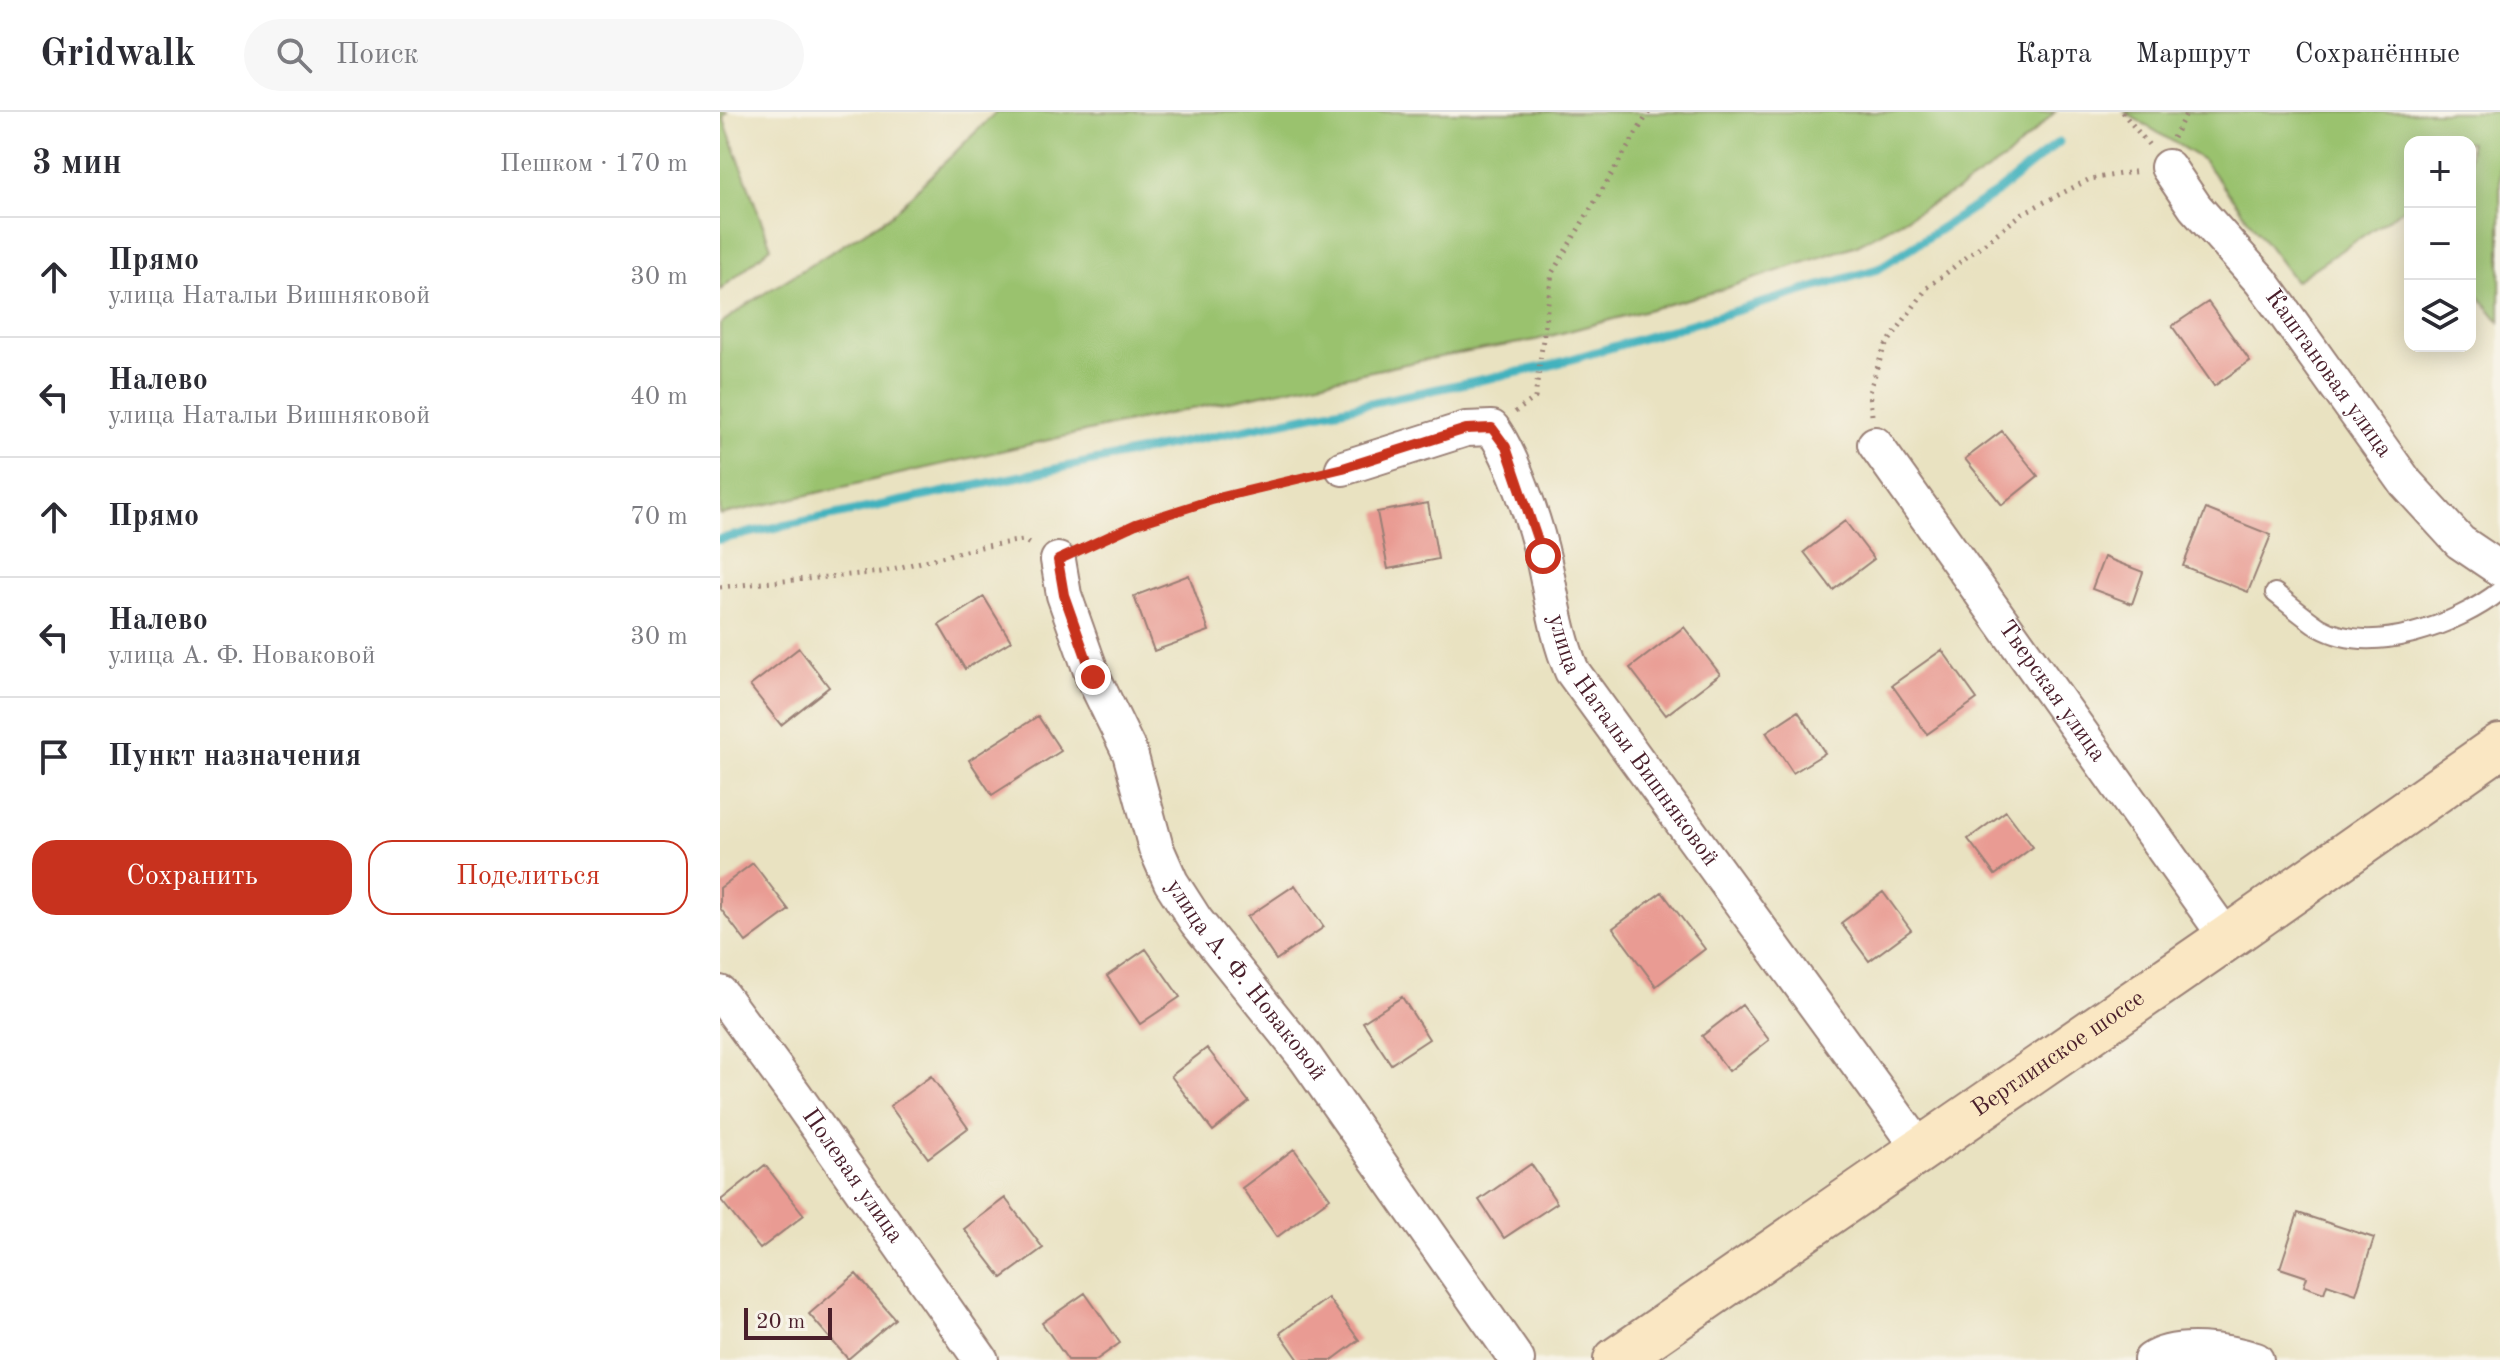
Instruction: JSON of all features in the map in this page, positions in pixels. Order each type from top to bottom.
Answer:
[{"type":"main road","name":"Вертлинское шоссе","points":[[1616,1360],[2500,746]]},
{"type":"street","name":"Каштановая улица","points":[[2168,167],[2195,207],[2261,281],[2406,483],[2460,542],[2500,569]]},
{"type":"street","points":[[1343,468],[1466,429],[1492,428]]},
{"type":"street","name":"улица Натальи Вишняковой","points":[[1492,428],[1506,447],[1543,556],[1562,648],[1572,671],[1921,1150]]},
{"type":"street","name":"Тверская улица","points":[[1875,444],[2227,938]]},
{"type":"street","name":"улица А. Ф. Новаковой","points":[[1058,560],[1064,595],[1093,677],[1130,753],[1156,848],[1171,882],[1196,921],[1305,1057],[1517,1360]]},
{"type":"street","name":"Полевая улица","points":[[720,993],[981,1360]]},
{"type":"street","points":[[2151,1360],[2177,1350],[2244,1356],[2256,1360]]},
{"type":"lane","points":[[2275,593],[2320,627],[2345,636],[2390,637],[2426,631],[2455,620],[2500,591]]},
{"type":"path","points":[[1492,428],[1535,398],[1552,273],[1649,112]]},
{"type":"path","points":[[2122,112],[2168,167]]},
{"type":"path","points":[[1875,444],[1869,392],[1884,348],[1927,288],[2023,213],[2090,179],[2168,167]]},
{"type":"path","points":[[720,587],[881,572],[981,547],[1023,540],[1058,560],[1150,520],[1218,498],[1343,468]]},
{"type":"green space","points":[[720,112],[727,112],[723,117],[771,247],[720,290]]},
{"type":"green space","points":[[996,112],[2055,112],[2008,157],[1958,190],[1857,245],[1717,291],[1536,340],[1429,359],[1115,425],[720,515],[720,324],[890,216]]},
{"type":"green space","points":[[2124,112],[2500,112],[2500,322],[2476,293],[2476,136],[2404,136],[2404,209],[2295,281],[2203,160]]},
{"type":"building","points":[[2208,302],[2250,361],[2214,386],[2172,326]]},
{"type":"building","points":[[2002,431],[2038,476],[2002,505],[1965,459]]},
{"type":"building","points":[[1428,503],[1438,559],[1388,569],[1377,512]]},
{"type":"building","points":[[2206,509],[2271,535],[2248,592],[2183,566]]},
{"type":"building","points":[[1845,521],[1874,559],[1833,590],[1804,552]]},
{"type":"building","points":[[2104,557],[2143,572],[2132,604],[2092,589]]},
{"type":"building","points":[[1189,575],[1209,631],[1154,651],[1134,596]]},
{"type":"building","points":[[984,597],[1011,641],[965,669],[939,625]]},
{"type":"building","points":[[1684,627],[1720,674],[1666,715],[1630,668]]},
{"type":"building","points":[[799,648],[829,687],[781,725],[750,686]]},
{"type":"building","points":[[1942,650],[1977,699],[1927,734],[1892,685]]},
{"type":"building","points":[[1798,711],[1825,753],[1793,773],[1766,732]]},
{"type":"building","points":[[1038,716],[1061,751],[992,795],[969,760]]},
{"type":"building","points":[[2006,811],[2033,847],[1995,875],[1968,839]]},
{"type":"building","points":[[753,863],[789,910],[746,942],[720,908],[720,888]]},
{"type":"building","points":[[1295,885],[1324,927],[1276,960],[1247,917]]},
{"type":"building","points":[[1662,892],[1705,949],[1656,986],[1613,928]]},
{"type":"building","points":[[1883,892],[1911,930],[1869,961],[1841,923]]},
{"type":"building","points":[[1146,949],[1180,997],[1140,1024],[1107,976]]},
{"type":"building","points":[[1402,997],[1429,1039],[1391,1064],[1363,1022]]},
{"type":"building","points":[[1742,1005],[1769,1040],[1729,1071],[1702,1036]]},
{"type":"building","points":[[1207,1048],[1249,1102],[1213,1131],[1171,1076]]},
{"type":"building","points":[[931,1076],[968,1128],[928,1158],[890,1106]]},
{"type":"building","points":[[1294,1149],[1330,1198],[1277,1237],[1242,1188]]},
{"type":"building","points":[[1531,1164],[1557,1203],[1504,1238],[1479,1200]]},
{"type":"building","points":[[765,1165],[804,1215],[760,1249],[721,1200]]},
{"type":"building","points":[[1005,1198],[1043,1248],[1002,1278],[964,1229]]},
{"type":"building","points":[[2298,1213],[2374,1238],[2356,1294],[2327,1284],[2324,1293],[2304,1286],[2307,1277],[2280,1268]]},
{"type":"building","points":[[856,1274],[895,1319],[848,1359],[809,1314]]},
{"type":"building","points":[[1085,1293],[1120,1343],[1096,1360],[1068,1360],[1042,1323]]},
{"type":"building","points":[[1328,1298],[1359,1340],[1332,1360],[1299,1360],[1280,1333]]},
{"type":"waterway","points":[[720,539],[1548,366],[1878,269],[1996,193],[2059,142]]},
{"type":"route","points":[[1093,677],[1064,595],[1058,560],[1136,524],[1218,498],[1343,468],[1466,429],[1492,428],[1506,447],[1543,556]]}]
